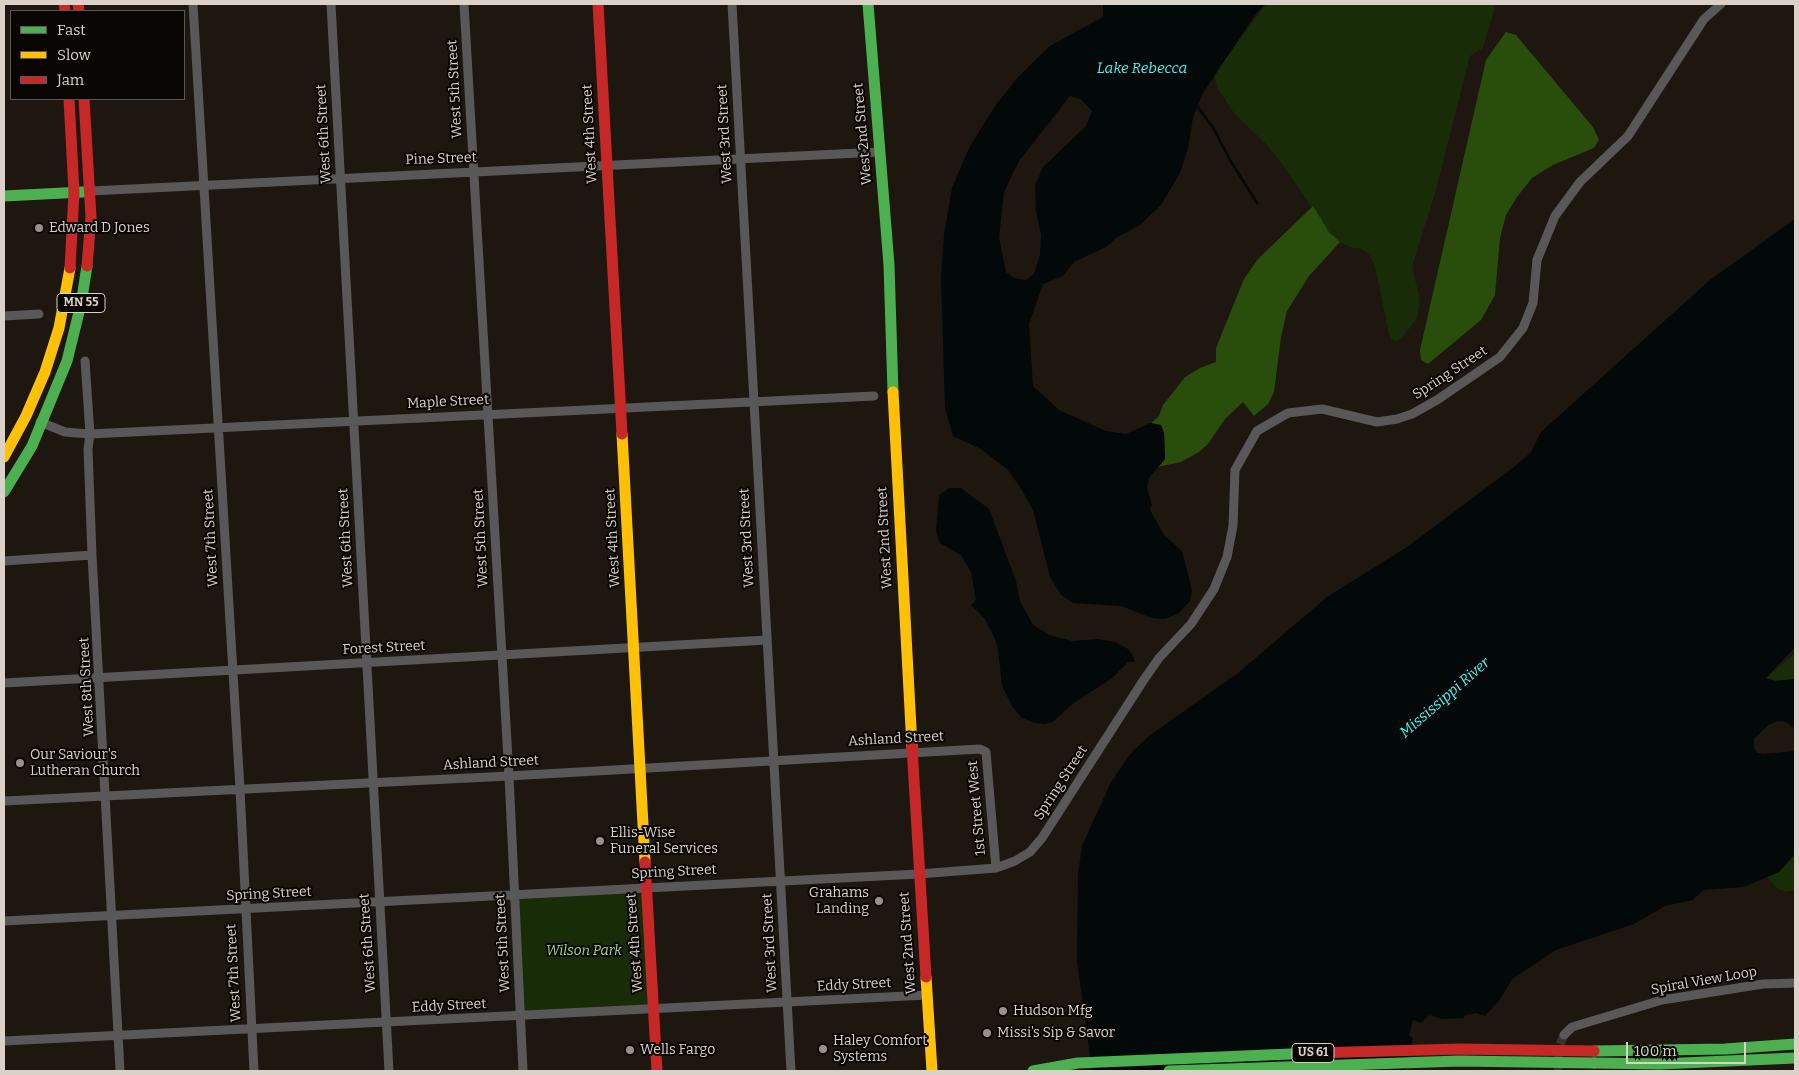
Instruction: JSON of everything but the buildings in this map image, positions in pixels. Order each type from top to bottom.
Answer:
[{"type":"main road","name":"West 4th Street","points":[[598,4],[657,1071]]},
{"type":"main road","name":"West 2nd Street","points":[[868,4],[889,265],[894,445],[932,1071]]},
{"type":"main road","name":"MN 55","points":[[4,457],[26,416],[59,328],[70,273],[74,192],[69,100]]},
{"type":"main road","name":"MN 55","points":[[4,492],[8,475],[43,423],[67,361],[81,304],[90,244],[91,192],[84,100]]},
{"type":"main road","name":"Pine Street","points":[[4,196],[91,192]]},
{"type":"main road","name":"US 61","points":[[1033,1071],[1078,1063],[1223,1056],[1460,1049],[1594,1051],[1725,1048],[1795,1044]]},
{"type":"main road","name":"US 61","points":[[1170,1071],[1459,1061],[1660,1064],[1795,1058]]},
{"type":"street","name":"West 7th Street","points":[[193,4],[240,789],[254,1071]]},
{"type":"street","name":"West 6th Street","points":[[330,4],[389,1071]]},
{"type":"street","name":"West 5th Street","points":[[464,4],[509,776],[523,1071]]},
{"type":"street","name":"West 3rd Street","points":[[732,4],[791,1071]]},
{"type":"street","name":"Spring Street","points":[[4,920],[919,874],[996,868],[1015,861],[1030,852],[1042,838],[1143,681],[1159,658],[1191,624],[1214,589],[1226,557],[1233,526],[1235,470],[1258,432],[1288,413],[1322,409],[1377,422],[1397,419],[1412,414],[1437,400],[1500,357],[1523,328],[1533,303],[1537,260],[1555,216],[1580,182],[1628,136],[1704,19],[1721,4]]},
{"type":"street","name":"Pine Street","points":[[91,192],[879,152]]},
{"type":"street","points":[[4,316],[39,314]]},
{"type":"street","name":"West 8th Street","points":[[86,361],[90,434],[88,448],[92,555],[107,796],[120,1071]]},
{"type":"street","name":"Maple Street","points":[[26,416],[65,432],[90,434],[874,396]]},
{"type":"street","points":[[4,561],[92,555]]},
{"type":"street","name":"Forest Street","points":[[4,684],[767,640]]},
{"type":"street","name":"1st Street West","points":[[980,749],[986,752],[996,868]]},
{"type":"street","name":"Ashland Street","points":[[4,801],[641,769],[980,749]]},
{"type":"street","name":"Spiral View Loop","points":[[1564,1035],[1572,1027],[1662,1000],[1763,984],[1795,984]]},
{"type":"street","name":"Eddy Street","points":[[4,1041],[927,995]]},
{"type":"green space","points":[[1266,4],[1496,4],[1483,48],[1470,56],[1435,193],[1412,267],[1420,300],[1417,318],[1402,338],[1397,341],[1391,339],[1389,334],[1375,266],[1370,256],[1362,249],[1350,247],[1340,242],[1329,232],[1280,161],[1266,144],[1234,113],[1218,89],[1214,74]]},
{"type":"green space","points":[[1506,32],[1516,35],[1593,127],[1599,140],[1594,148],[1553,165],[1532,178],[1517,197],[1506,215],[1500,238],[1495,295],[1481,320],[1428,364],[1421,360],[1420,350],[1486,60]]},
{"type":"green space","points":[[1313,206],[1329,232],[1340,242],[1309,276],[1287,311],[1281,337],[1274,392],[1268,404],[1254,416],[1243,402],[1225,419],[1208,444],[1199,452],[1181,462],[1157,467],[1165,459],[1164,433],[1151,423],[1159,416],[1163,405],[1185,377],[1200,368],[1216,362],[1216,348],[1244,279],[1258,259]]},
{"type":"green space","points":[[1795,653],[1795,679],[1775,681],[1766,678]]},
{"type":"green space","points":[[1795,854],[1795,890],[1786,892],[1778,889],[1767,877],[1779,872]]},
{"type":"green space","name":"Wilson Park","points":[[646,888],[654,1008],[520,1015],[514,895]]},
{"type":"water","name":"Lake Rebecca","points":[[1103,4],[1266,4],[1255,15],[1203,93],[1193,117],[1188,148],[1180,173],[1161,205],[1140,225],[1116,238],[1106,247],[1074,262],[1063,276],[1043,284],[1029,324],[1033,386],[1059,410],[1106,431],[1126,434],[1151,423],[1161,425],[1164,433],[1165,459],[1149,478],[1147,488],[1152,505],[1150,510],[1164,535],[1182,551],[1192,590],[1190,601],[1179,613],[1165,619],[1152,618],[1121,606],[1073,603],[1061,595],[1050,577],[1033,510],[1022,490],[1008,470],[981,449],[953,436],[945,408],[941,277],[944,235],[952,188],[969,148],[995,106],[1018,77],[1050,46],[1103,17]],"holes":[[[1070,96],[1081,99],[1092,111],[1086,126],[1043,167],[1035,185],[1036,211],[1041,235],[1040,255],[1034,274],[1026,280],[1014,278],[1006,272],[999,238],[1004,192],[1019,161]]]},
{"type":"water","name":"Mississippi River","points":[[1795,219],[1795,647],[1766,678],[1775,681],[1795,679],[1795,729],[1786,722],[1778,721],[1768,725],[1754,739],[1754,747],[1757,753],[1764,754],[1795,751],[1795,854],[1779,872],[1744,887],[1703,890],[1693,900],[1665,906],[1634,924],[1556,950],[1512,979],[1501,998],[1485,1016],[1476,1013],[1465,1015],[1464,1018],[1442,1019],[1429,1015],[1421,1023],[1413,1020],[1409,1035],[1413,1038],[1405,1071],[1092,1071],[1077,960],[1078,874],[1082,846],[1111,782],[1131,753],[1149,736],[1238,673],[1327,597],[1407,547],[1514,467],[1531,452],[1541,432],[1710,280]]},
{"type":"water","points":[[949,488],[961,488],[989,509],[1016,581],[1020,601],[1033,625],[1049,635],[1072,641],[1098,639],[1115,642],[1128,649],[1133,656],[1135,662],[1128,662],[1112,678],[1071,705],[1053,722],[1045,724],[1035,723],[1022,718],[1012,706],[1002,686],[998,648],[993,634],[984,618],[971,605],[976,600],[971,572],[961,555],[940,543],[936,531],[939,495]]},
{"type":"waterway","points":[[1197,106],[1214,129],[1230,160],[1257,203]]},
{"type":"tunnel","points":[[1558,1071],[1559,1047],[1564,1035]]},
{"type":"traffic: fast","points":[[868,4],[889,265],[893,392]]},
{"type":"traffic: fast","points":[[4,196],[83,192]]},
{"type":"traffic: fast","points":[[4,492],[32,446],[67,361],[81,304],[87,266]]},
{"type":"traffic: fast","points":[[1594,1051],[1725,1049],[1795,1044]]},
{"type":"traffic: fast","points":[[1033,1071],[1078,1063],[1314,1053]]},
{"type":"traffic: fast","points":[[1594,1063],[1660,1064],[1795,1058]]},
{"type":"traffic: fast","points":[[1169,1071],[1459,1061],[1594,1063]]},
{"type":"traffic: slow","points":[[4,457],[26,416],[45,372],[59,328],[70,268]]},
{"type":"traffic: slow","points":[[893,392],[912,747]]},
{"type":"traffic: slow","points":[[622,434],[645,862]]},
{"type":"traffic: slow","points":[[926,977],[932,1071]]},
{"type":"traffic: jam","points":[[64,4],[65,10]]},
{"type":"traffic: jam","points":[[78,4],[79,10]]},
{"type":"traffic: jam","points":[[598,4],[622,434]]},
{"type":"traffic: jam","points":[[69,100],[74,192],[70,268]]},
{"type":"traffic: jam","points":[[84,100],[91,217],[87,266]]},
{"type":"traffic: jam","points":[[912,747],[926,977]]},
{"type":"traffic: jam","points":[[645,862],[657,1071]]},
{"type":"traffic: jam","points":[[1314,1053],[1460,1049],[1594,1051]]},
{"type":"place","name":"Edward D Jones","points":[[39,228]]},
{"type":"place","name":"Our Saviour's Lutheran Church","points":[[20,763]]},
{"type":"place","name":"Ellis-Wise Funeral Services","points":[[600,841]]},
{"type":"place","name":"Grahams Landing","points":[[879,901]]},
{"type":"place","name":"Hudson Mfg","points":[[1003,1011]]},
{"type":"place","name":"Missi’s Sip & Savor","points":[[987,1033]]},
{"type":"place","name":"Haley Comfort Systems","points":[[823,1049]]},
{"type":"place","name":"Wells Fargo","points":[[630,1050]]}]
